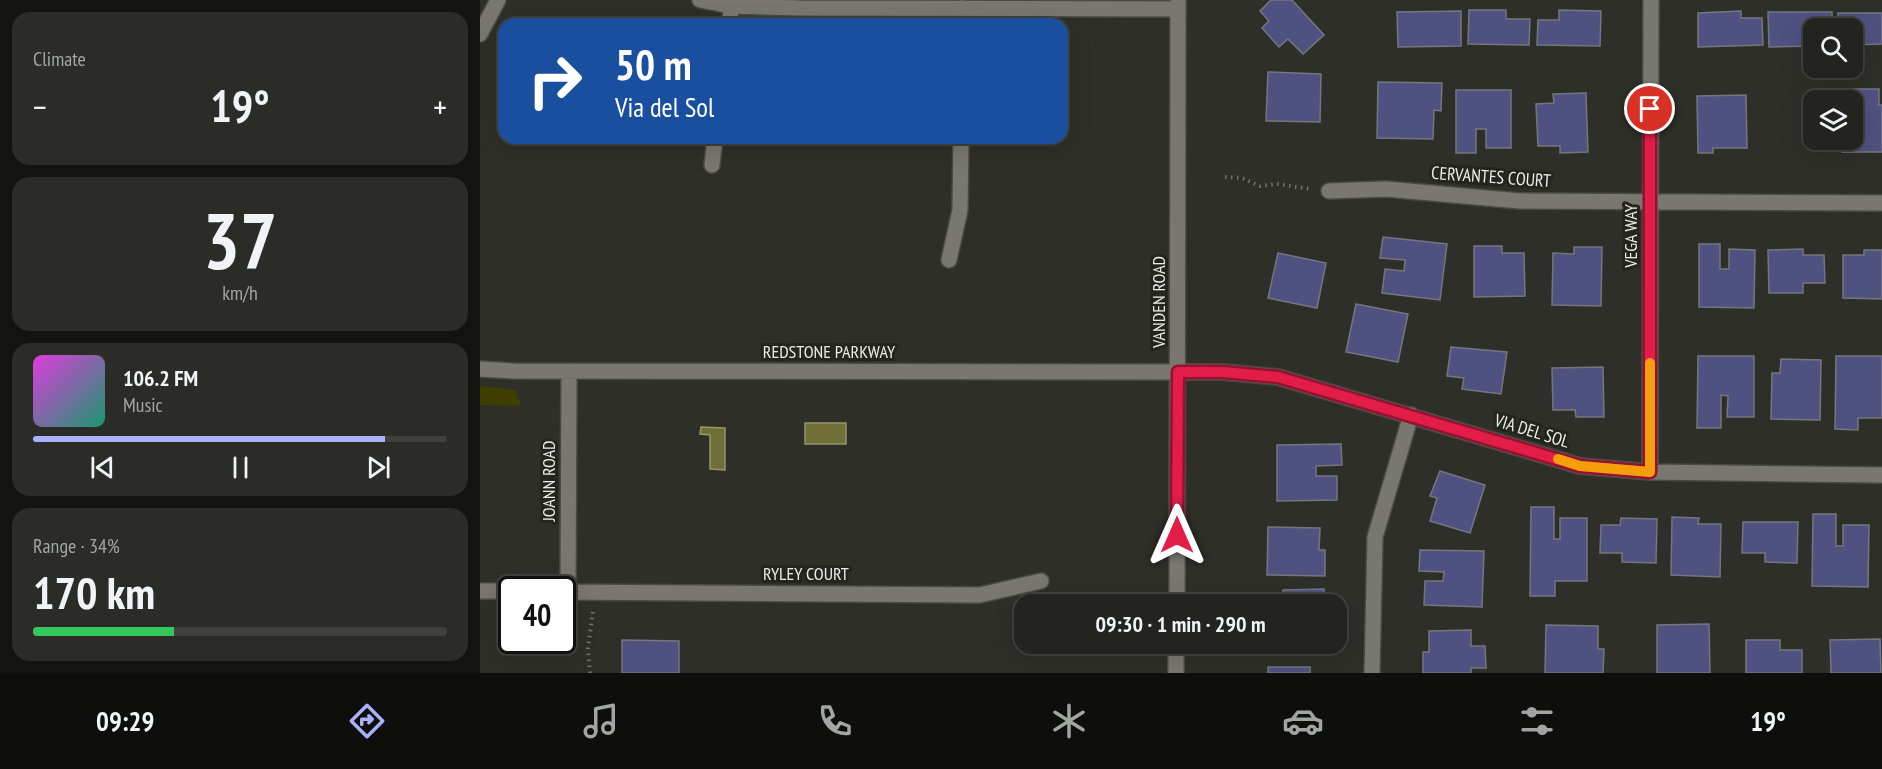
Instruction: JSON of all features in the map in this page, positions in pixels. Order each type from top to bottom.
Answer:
[{"type":"street","points":[[480,34],[498,0]]},
{"type":"street","points":[[700,0],[731,6],[962,8],[1178,4]]},
{"type":"street","name":"VEGA WAY","points":[[1650,472],[1651,0]]},
{"type":"street","name":"VANDEN ROAD","points":[[1177,594],[1178,4]]},
{"type":"street","points":[[730,18],[731,6]]},
{"type":"street","points":[[962,8],[962,18]]},
{"type":"street","points":[[712,165],[715,144]]},
{"type":"street","points":[[949,260],[960,210],[961,144]]},
{"type":"street","name":"CERVANTES COURT","points":[[1329,191],[1386,189],[1520,201],[1650,201]]},
{"type":"street","points":[[1650,201],[1882,202]]},
{"type":"street","name":"REDSTONE PARKWAY","points":[[480,369],[1178,372]]},
{"type":"street","name":"JOANN ROAD","points":[[565,576],[569,371]]},
{"type":"street","name":"VIA DEL SOL","points":[[1178,372],[1223,372],[1278,377],[1580,466],[1650,472],[1882,474]]},
{"type":"street","points":[[1372,673],[1375,537],[1411,415]]},
{"type":"street","name":"RYLEY COURT","points":[[576,592],[980,595],[1041,581]]},
{"type":"street","points":[[480,591],[498,591]]},
{"type":"street","points":[[1176,654],[1176,673]]},
{"type":"path","points":[[1224,177],[1242,178],[1260,186],[1278,184],[1329,191]]},
{"type":"path","points":[[590,673],[588,648],[593,611]]},
{"type":"shaded area","points":[[480,386],[516,390],[521,406],[480,405]]},
{"type":"shaded area","points":[[805,423],[846,423],[846,444],[805,444]]},
{"type":"shaded area","points":[[701,427],[725,428],[725,470],[710,469],[710,435],[700,434]]},
{"type":"building","points":[[1271,0],[1292,0],[1324,35],[1303,54],[1288,39],[1279,47],[1262,28],[1269,21],[1260,11]]},
{"type":"building","points":[[1469,10],[1506,10],[1506,19],[1530,19],[1529,45],[1468,44]]},
{"type":"building","points":[[1559,10],[1601,11],[1600,46],[1537,45],[1538,20],[1559,20]]},
{"type":"building","points":[[1461,11],[1461,46],[1398,47],[1397,12]]},
{"type":"building","points":[[1741,11],[1741,18],[1762,18],[1763,45],[1698,47],[1698,13]]},
{"type":"building","points":[[1768,12],[1832,12],[1832,18],[1803,18],[1803,46],[1769,47]]},
{"type":"building","points":[[1838,13],[1882,13],[1882,44],[1863,45],[1863,18],[1838,18]]},
{"type":"building","points":[[1268,72],[1321,74],[1320,122],[1266,121]]},
{"type":"building","points":[[1378,82],[1442,83],[1441,111],[1434,110],[1433,139],[1377,138]]},
{"type":"building","points":[[1879,89],[1879,105],[1882,105],[1882,152],[1842,152],[1842,150],[1863,150],[1863,90],[1843,90]]},
{"type":"building","points":[[1456,90],[1511,90],[1511,148],[1486,148],[1486,129],[1476,129],[1476,153],[1456,153]]},
{"type":"building","points":[[1586,93],[1588,152],[1560,153],[1560,146],[1538,146],[1536,104],[1554,103],[1553,94]]},
{"type":"building","points":[[1746,95],[1747,148],[1713,148],[1713,153],[1698,153],[1697,96]]},
{"type":"building","points":[[1383,237],[1447,244],[1440,300],[1382,293],[1385,269],[1404,271],[1405,260],[1380,258]]},
{"type":"building","points":[[1699,244],[1720,244],[1720,269],[1729,269],[1729,249],[1755,250],[1754,308],[1699,307]]},
{"type":"building","points":[[1474,246],[1502,246],[1502,253],[1524,253],[1525,296],[1474,297]]},
{"type":"building","points":[[1574,247],[1602,247],[1601,306],[1552,305],[1553,253],[1574,254]]},
{"type":"building","points":[[1803,249],[1803,255],[1824,255],[1825,283],[1803,283],[1803,293],[1769,293],[1768,250]]},
{"type":"building","points":[[1864,250],[1882,250],[1882,299],[1843,298],[1843,255],[1864,255]]},
{"type":"building","points":[[1278,253],[1326,263],[1317,308],[1268,298]]},
{"type":"building","points":[[1356,304],[1408,314],[1398,362],[1346,352]]},
{"type":"building","points":[[1451,347],[1507,352],[1501,394],[1462,389],[1464,378],[1447,376]]},
{"type":"building","points":[[1698,356],[1754,356],[1754,417],[1727,417],[1728,396],[1721,395],[1721,428],[1697,428]]},
{"type":"building","points":[[1836,356],[1882,356],[1882,418],[1858,418],[1858,430],[1835,429]]},
{"type":"building","points":[[1781,359],[1821,360],[1820,420],[1771,419],[1772,373],[1780,373]]},
{"type":"building","points":[[1603,367],[1604,417],[1576,417],[1575,410],[1553,410],[1552,368]]},
{"type":"building","points":[[1341,444],[1342,465],[1316,466],[1316,476],[1337,476],[1337,500],[1277,501],[1277,445]]},
{"type":"building","points":[[1440,471],[1485,485],[1470,533],[1430,521],[1437,498],[1430,496]]},
{"type":"building","points":[[1531,507],[1554,507],[1554,539],[1560,539],[1560,518],[1587,518],[1587,581],[1555,581],[1555,596],[1530,596]]},
{"type":"building","points":[[1813,514],[1836,514],[1836,546],[1843,546],[1843,525],[1869,525],[1868,587],[1812,586]]},
{"type":"building","points":[[1672,517],[1699,518],[1698,524],[1721,524],[1720,577],[1671,575]]},
{"type":"building","points":[[1621,518],[1657,519],[1656,563],[1622,562],[1622,553],[1600,553],[1601,525],[1620,525]]},
{"type":"building","points":[[1743,522],[1798,522],[1797,563],[1765,562],[1765,553],[1742,553]]},
{"type":"building","points":[[1268,527],[1320,528],[1319,550],[1325,550],[1325,576],[1267,575]]},
{"type":"building","points":[[1420,550],[1484,551],[1482,607],[1424,605],[1425,581],[1443,581],[1444,572],[1419,571]]},
{"type":"building","points":[[1324,589],[1324,594],[1283,594],[1283,590]]},
{"type":"building","points":[[1709,624],[1710,673],[1657,673],[1657,625]]},
{"type":"building","points":[[1546,625],[1598,626],[1598,649],[1604,649],[1603,673],[1545,673]]},
{"type":"building","points":[[1471,630],[1471,646],[1485,646],[1486,668],[1471,668],[1471,673],[1423,673],[1423,652],[1429,652],[1429,631]]},
{"type":"building","points":[[1880,639],[1881,673],[1831,673],[1830,640]]},
{"type":"building","points":[[622,640],[679,641],[679,673],[622,673]]},
{"type":"building","points":[[1746,640],[1780,640],[1780,650],[1802,650],[1802,673],[1746,673]]},
{"type":"building","points":[[1268,667],[1310,667],[1310,673],[1268,673]]},
{"type":"slow traffic","points":[[1558,459],[1580,466],[1650,472],[1650,363]]},
{"type":"route","points":[[1177,535],[1178,372],[1223,372],[1278,377],[1580,466],[1650,472],[1650,109]]}]
